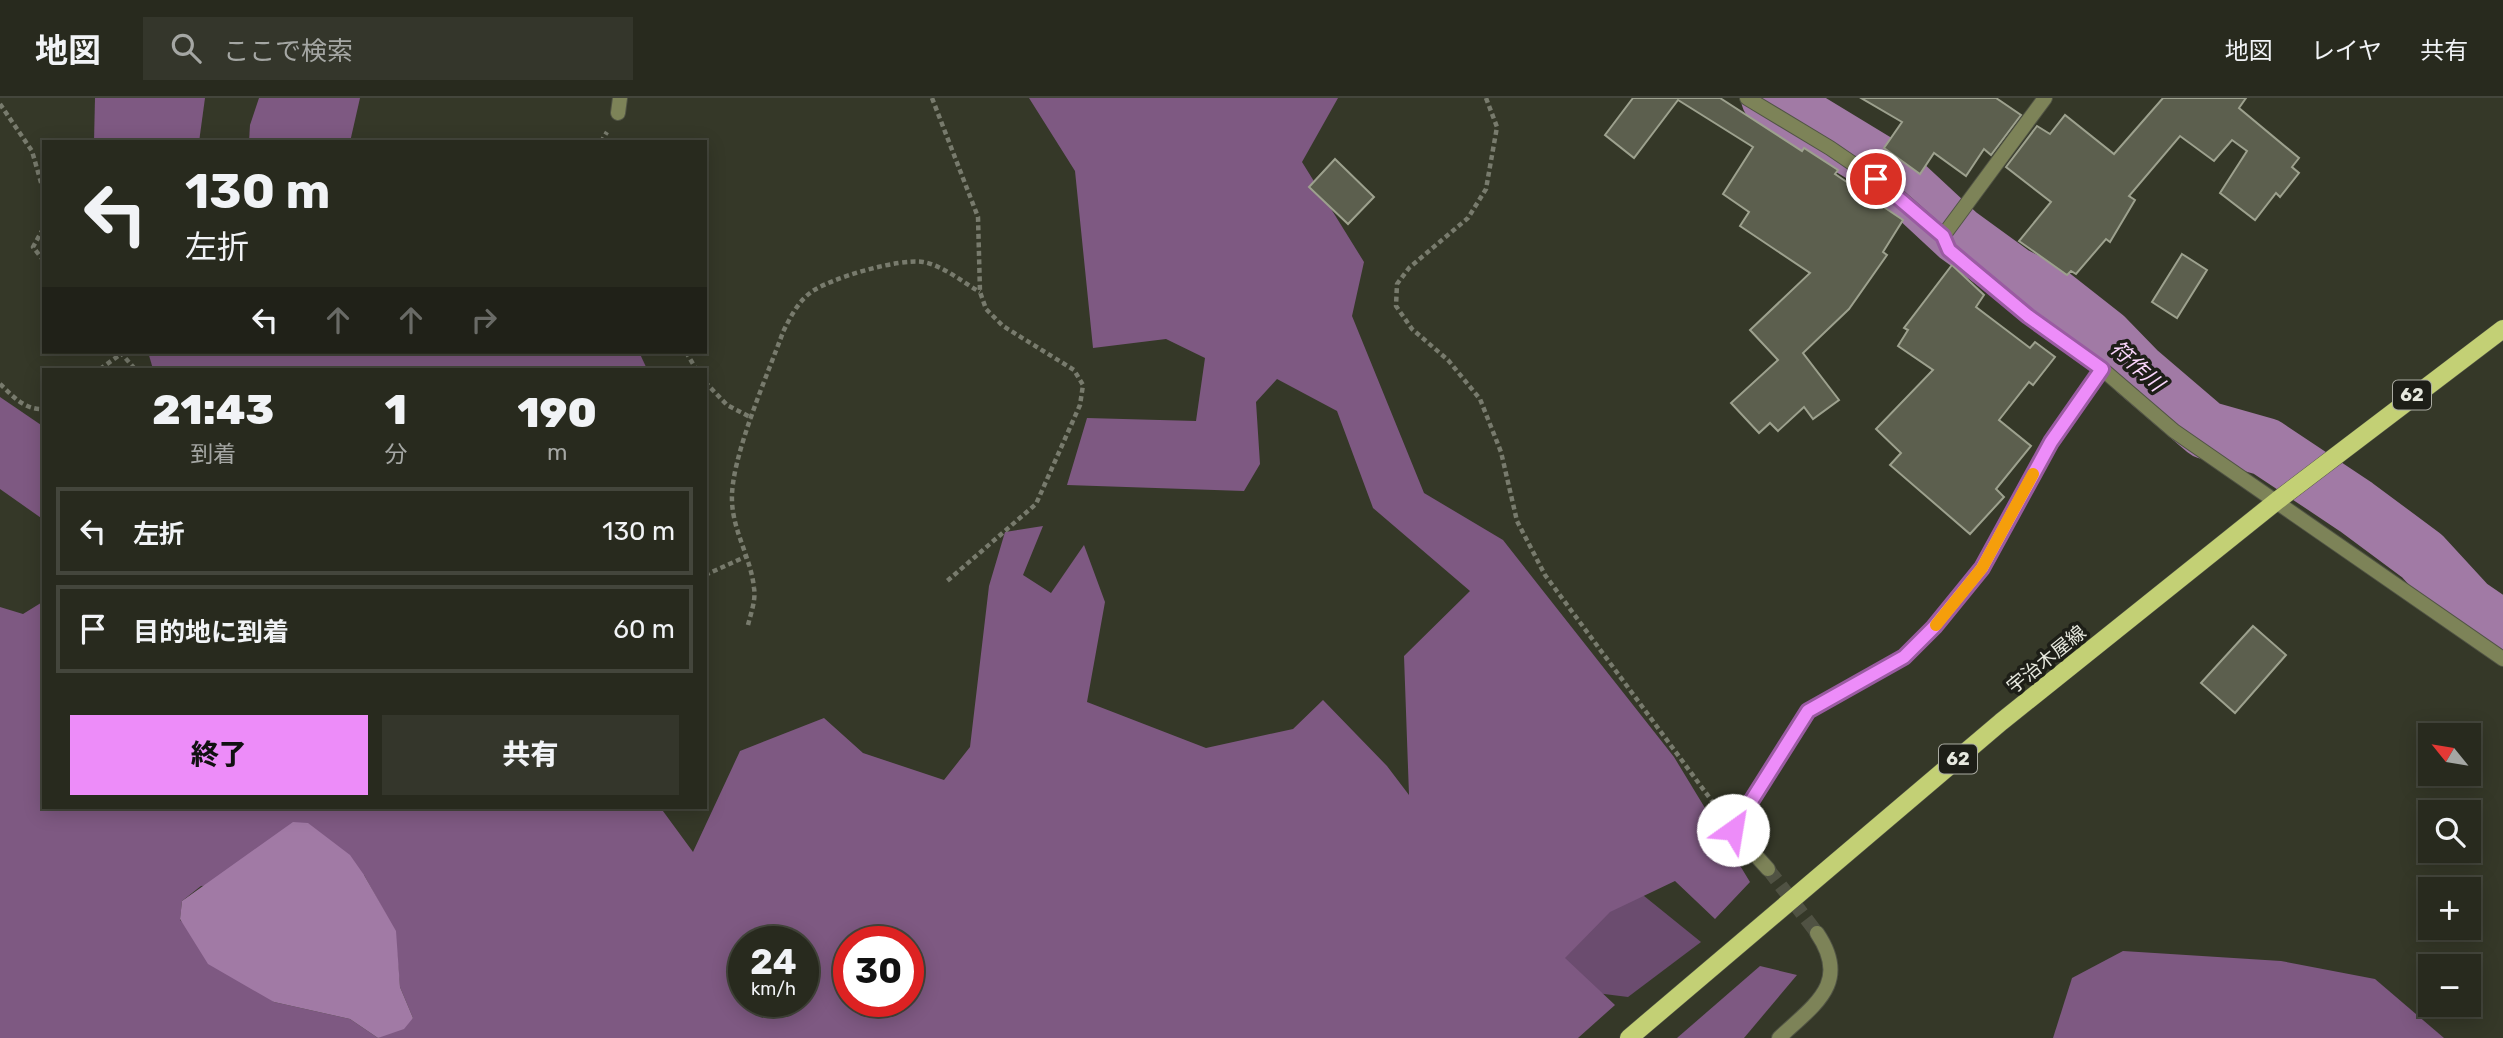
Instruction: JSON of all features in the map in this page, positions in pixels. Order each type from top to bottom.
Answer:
[{"type":"main road","name":"宇治木屋線","points":[[1629,1038],[2001,722],[2293,488],[2503,329]]},
{"type":"street","points":[[1747,98],[1863,170],[1944,235],[1949,250],[1968,266],[2028,316],[2102,369],[2174,430],[2503,659]]},
{"type":"street","points":[[1944,235],[1965,202],[2045,98]]},
{"type":"street","points":[[1768,869],[1733,830],[1808,711],[1904,657],[1934,627],[1982,568],[2051,442],[2102,369]]},
{"type":"street","points":[[1780,1038],[1825,991],[1832,973],[1831,953],[1818,933]]},
{"type":"path","points":[[932,98],[978,217],[980,292],[986,309],[1003,326],[1074,370],[1083,385],[1080,405],[1036,504],[946,582]]},
{"type":"path","points":[[1486,98],[1497,127],[1486,189],[1468,218],[1409,268],[1397,284],[1396,306],[1412,329],[1448,360],[1480,399],[1501,452],[1517,521],[1545,575],[1733,830]]},
{"type":"path","points":[[0,104],[32,151],[42,186]]},
{"type":"path","points":[[42,231],[33,247],[42,258]]},
{"type":"path","points":[[748,625],[755,592],[747,555],[737,535],[732,500],[734,475],[783,332],[794,310],[810,293],[827,282],[908,261],[926,262],[980,292]]},
{"type":"path","points":[[101,368],[119,354]]},
{"type":"path","points":[[121,354],[134,368]]},
{"type":"path","points":[[0,384],[19,402],[33,410],[42,409]]},
{"type":"path","points":[[707,384],[727,405],[752,418]]},
{"type":"path","points":[[707,574],[747,555]]},
{"type":"shaded area","points":[[95,98],[205,98],[199,140],[94,140]]},
{"type":"shaded area","points":[[259,98],[360,98],[350,140],[249,140],[250,125]]},
{"type":"shaded area","points":[[1029,98],[1338,98],[1302,162],[1364,262],[1352,316],[1424,493],[1503,540],[1674,757],[1750,882],[1715,919],[1675,881],[1610,912],[1565,958],[1615,1005],[1578,1038],[378,1038],[0,1038],[0,607],[23,614],[42,602],[42,809],[661,809],[693,852],[740,751],[824,718],[863,753],[944,780],[970,747],[989,586],[1005,532],[1043,526],[1023,575],[1051,593],[1084,545],[1105,602],[1087,702],[1206,748],[1293,729],[1323,700],[1387,766],[1409,795],[1404,656],[1470,591],[1373,508],[1337,411],[1277,379],[1256,402],[1260,464],[1244,491],[1067,485],[1087,418],[1196,421],[1205,358],[1166,339],[1093,348],[1075,171]],"holes":[[[364,875],[395,931],[400,987],[413,1018],[378,1038],[350,1019],[274,1002],[180,920],[182,901],[201,886]]]},
{"type":"shaded area","points":[[149,354],[640,354],[647,368],[153,368]]},
{"type":"shaded area","points":[[0,397],[42,426],[42,519],[0,489]]},
{"type":"shaded area","points":[[293,822],[308,823],[350,855],[396,931],[400,987],[413,1018],[404,1029],[378,1038],[350,1019],[274,1002],[208,964],[180,919],[182,901]]},
{"type":"shaded area","points":[[1628,883],[1701,942],[1628,997],[1533,985]]},
{"type":"shaded area","points":[[2123,951],[2281,961],[2375,979],[2444,1038],[2053,1038],[2072,978]]},
{"type":"shaded area","points":[[1760,966],[1797,975],[1744,1038],[1677,1038]]},
{"type":"building","points":[[1633,98],[1720,98],[1802,151],[1804,148],[1838,170],[1835,174],[1903,220],[1883,252],[1887,255],[1849,309],[1803,353],[1839,400],[1813,419],[1804,407],[1778,431],[1770,423],[1759,433],[1731,403],[1778,360],[1750,330],[1810,273],[1740,226],[1749,212],[1723,194],[1753,147],[1678,100],[1634,158],[1605,135]]},
{"type":"building","points":[[1861,98],[1996,98],[2021,115],[1991,155],[1984,149],[1966,176],[1934,153],[1920,174],[1884,148],[1902,122]]},
{"type":"building","points":[[2163,98],[2246,98],[2239,108],[2299,158],[2292,167],[2299,173],[2280,197],[2276,193],[2255,220],[2220,193],[2247,151],[2232,140],[2214,161],[2180,136],[2129,196],[2135,200],[2110,242],[2106,239],[2076,274],[2071,271],[2067,275],[2019,241],[2051,202],[2006,167],[2037,126],[2050,134],[2065,115],[2114,154]]},
{"type":"building","points":[[1335,159],[1374,197],[1348,224],[1309,187]]},
{"type":"building","points":[[2182,254],[2207,270],[2177,318],[2152,302]]},
{"type":"building","points":[[1952,265],[1984,295],[1976,307],[2030,348],[2035,342],[2055,357],[2033,385],[2029,382],[1999,420],[2031,446],[1996,489],[2004,497],[1970,534],[1890,465],[1901,453],[1876,429],[1933,370],[1898,346],[1908,330],[1904,328]]},
{"type":"building","points":[[2253,626],[2286,655],[2235,713],[2201,683]]},
{"type":"waterway","name":"符作川","points":[[1770,98],[1887,169],[1958,235],[2013,275],[2048,293],[2104,337],[2137,371],[2206,430],[2266,447],[2356,507],[2422,556],[2468,606],[2503,630]]},
{"type":"tunnel","points":[[1768,869],[1817,933]]},
{"type":"slow traffic","points":[[1936,625],[1982,568],[2033,474]]},
{"type":"route","points":[[1733,830],[1808,711],[1904,657],[1934,627],[1982,568],[2051,442],[2102,369],[2028,316],[1968,266],[1949,250],[1943,236],[1876,179]]}]
